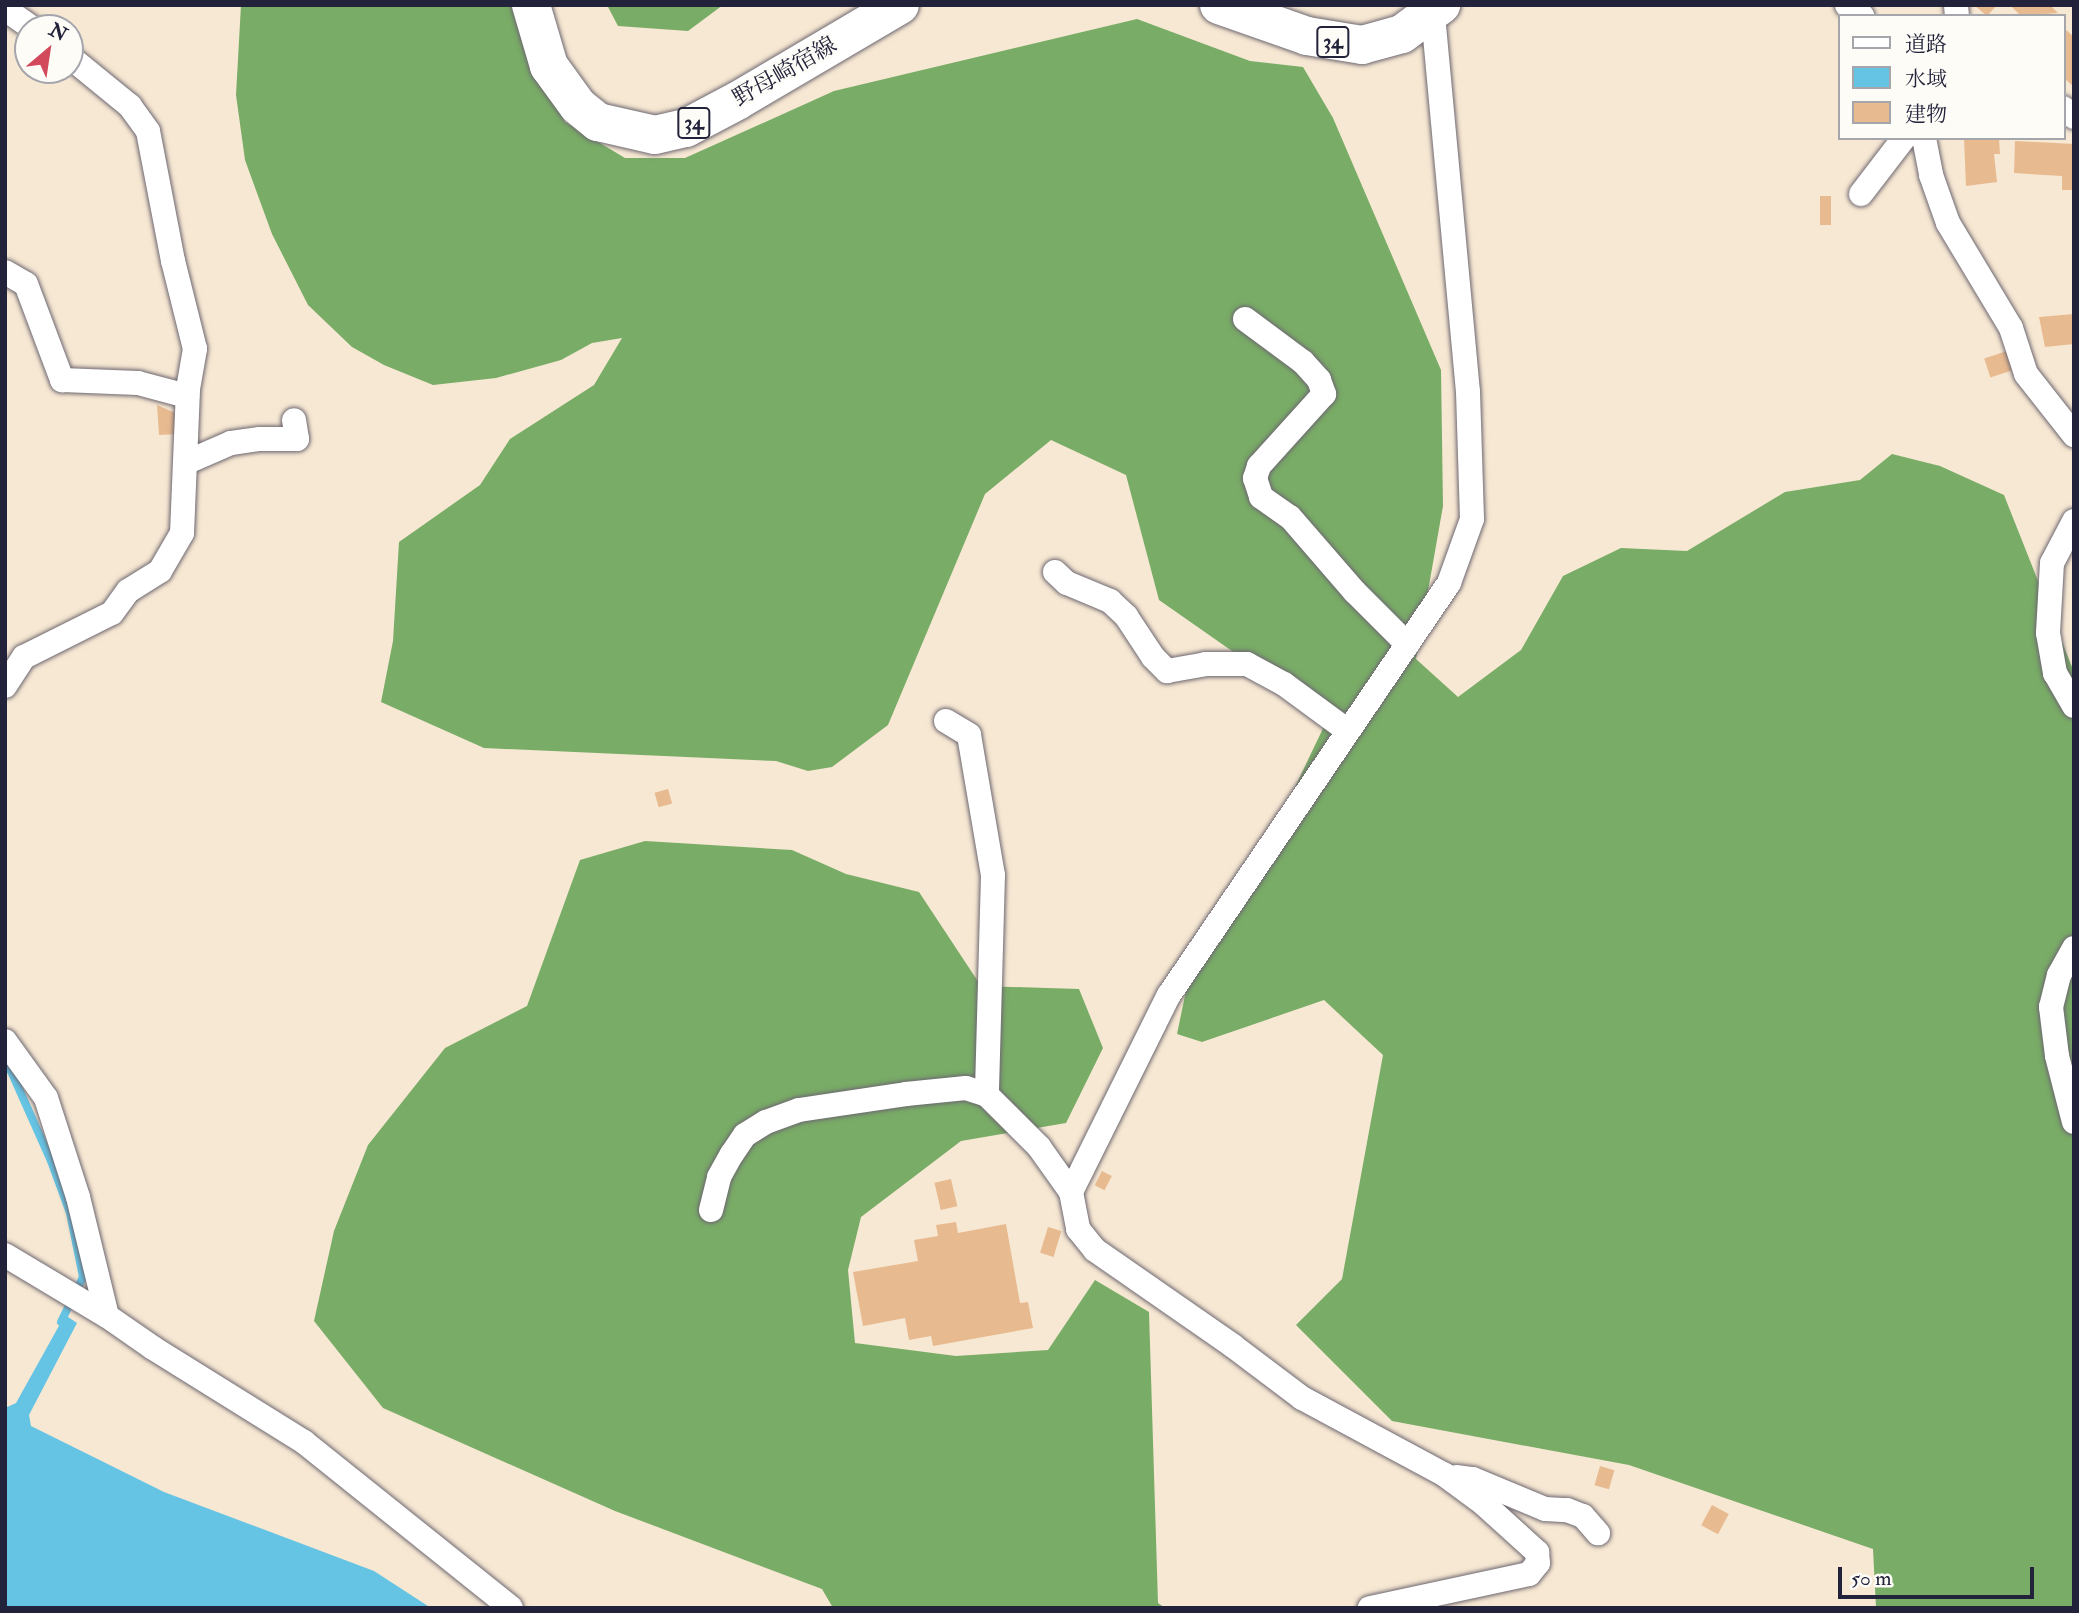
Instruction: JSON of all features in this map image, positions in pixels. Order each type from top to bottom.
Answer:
[{"type":"main road","name":"野母崎宿線","points":[[531,5],[549,66],[578,106],[598,122],[656,135],[685,128],[737,101],[900,5]]},
{"type":"main road","name":"34","points":[[1219,5],[1307,36],[1362,45],[1402,34],[1437,10]]},
{"type":"street","points":[[1071,1192],[1168,995],[1449,583],[1472,519],[1468,393],[1437,10]]},
{"type":"street","points":[[5,686],[24,657],[112,613],[128,591],[160,571],[182,533],[187,396],[195,349],[173,261],[148,131],[130,106],[84,68]]},
{"type":"street","points":[[1861,194],[1902,140]]},
{"type":"street","points":[[1924,140],[1931,175],[1948,223],[2011,328],[2026,374],[2074,435]]},
{"type":"street","points":[[5,272],[26,284],[62,380],[138,383],[187,396]]},
{"type":"street","points":[[1245,319],[1303,362],[1319,380],[1324,394],[1259,466],[1255,478],[1261,497],[1290,517],[1355,592],[1407,644]]},
{"type":"street","points":[[185,463],[231,443],[260,439],[297,439],[294,420]]},
{"type":"street","points":[[2074,521],[2052,563],[2048,633],[2055,673],[2074,706]]},
{"type":"street","points":[[1055,572],[1067,583],[1110,601],[1126,616],[1153,656],[1167,671],[1205,664],[1247,664],[1284,684],[1349,731]]},
{"type":"street","points":[[946,721],[969,735],[993,875],[986,1095]]},
{"type":"street","points":[[2074,948],[2059,975],[2051,1007],[2057,1056],[2074,1122]]},
{"type":"street","points":[[5,1041],[46,1098],[78,1197],[107,1316]]},
{"type":"street","points":[[712,1210],[719,1177],[732,1154],[745,1135],[766,1122],[799,1110],[906,1094],[965,1088],[986,1095],[1039,1147],[1071,1192],[1078,1229],[1095,1250],[1233,1346],[1301,1398],[1445,1475],[1523,1536],[1537,1552],[1538,1563],[1529,1574],[1370,1608]]},
{"type":"street","points":[[5,1255],[107,1316],[153,1348],[304,1442],[512,1608]]},
{"type":"street","points":[[1445,1475],[1474,1479],[1545,1509],[1567,1510],[1583,1516],[1598,1533]]},
{"type":"street","points":[[1455,1590],[1479,1608]]},
{"type":"green space","points":[[241,5],[513,5],[518,25],[565,122],[625,158],[685,158],[834,91],[1137,19],[1250,61],[1303,67],[1333,118],[1441,370],[1443,506],[1416,659],[1458,697],[1521,650],[1563,576],[1621,548],[1687,551],[1785,492],[1860,480],[1892,454],[1940,466],[2004,495],[2074,672],[2074,1608],[1876,1608],[1873,1549],[1629,1465],[1392,1421],[1296,1325],[1342,1279],[1383,1055],[1324,1000],[1202,1042],[1177,1034],[1188,981],[1231,921],[1328,718],[1159,600],[1126,475],[1051,440],[985,494],[888,725],[832,767],[808,771],[776,761],[484,748],[381,702],[393,641],[399,542],[480,485],[510,439],[594,385],[622,338],[592,343],[561,360],[496,378],[433,385],[384,365],[352,347],[308,305],[272,234],[245,160],[236,95]]},
{"type":"green space","points":[[607,5],[723,5],[688,31],[618,26]]},
{"type":"green space","points":[[645,841],[792,850],[846,874],[919,892],[981,986],[1079,989],[1103,1048],[1066,1123],[961,1141],[861,1217],[848,1270],[855,1343],[956,1356],[1048,1350],[1095,1280],[1149,1312],[1158,1603],[1165,1608],[833,1608],[822,1589],[615,1511],[383,1408],[314,1321],[334,1231],[368,1145],[445,1048],[527,1006],[580,860]]},
{"type":"water","points":[[65,1315],[77,1323],[29,1415],[31,1426],[164,1492],[374,1571],[431,1608],[5,1608],[5,1408],[16,1403]]},
{"type":"building","points":[[1974,5],[1997,5],[1989,14],[1985,14]]},
{"type":"building","points":[[2010,5],[2050,5],[2058,13],[2046,14],[2019,14]]},
{"type":"building","points":[[2065,29],[2074,37],[2074,87],[2065,79]]},
{"type":"building","points":[[1964,140],[1999,140],[2000,154],[1994,154],[1997,182],[1966,186]]},
{"type":"building","points":[[2015,141],[2074,144],[2074,190],[2062,190],[2062,176],[2014,173]]},
{"type":"building","points":[[1820,196],[1831,196],[1831,225],[1820,225]]},
{"type":"building","points":[[2074,314],[2074,344],[2045,347],[2039,317]]},
{"type":"building","points":[[2007,351],[2013,370],[1990,377],[1984,358]]},
{"type":"building","points":[[157,405],[175,413],[177,434],[159,435]]},
{"type":"building","points":[[668,789],[672,803],[659,807],[655,793]]},
{"type":"building","points":[[1102,1171],[1112,1176],[1105,1190],[1095,1185]]},
{"type":"building","points":[[951,1179],[957,1206],[941,1210],[934,1183]]},
{"type":"building","points":[[956,1222],[958,1233],[1006,1224],[1020,1303],[1028,1302],[1033,1328],[933,1346],[931,1336],[909,1340],[905,1318],[863,1326],[853,1272],[918,1261],[914,1240],[938,1236],[936,1225]]},
{"type":"building","points":[[1048,1227],[1061,1231],[1053,1257],[1040,1253]]},
{"type":"building","points":[[1600,1466],[1614,1470],[1609,1489],[1594,1485]]},
{"type":"building","points":[[1712,1505],[1729,1514],[1718,1534],[1701,1525]]},
{"type":"waterway","points":[[5,1065],[11,1071],[51,1161],[70,1213],[83,1277],[61,1322]]}]
